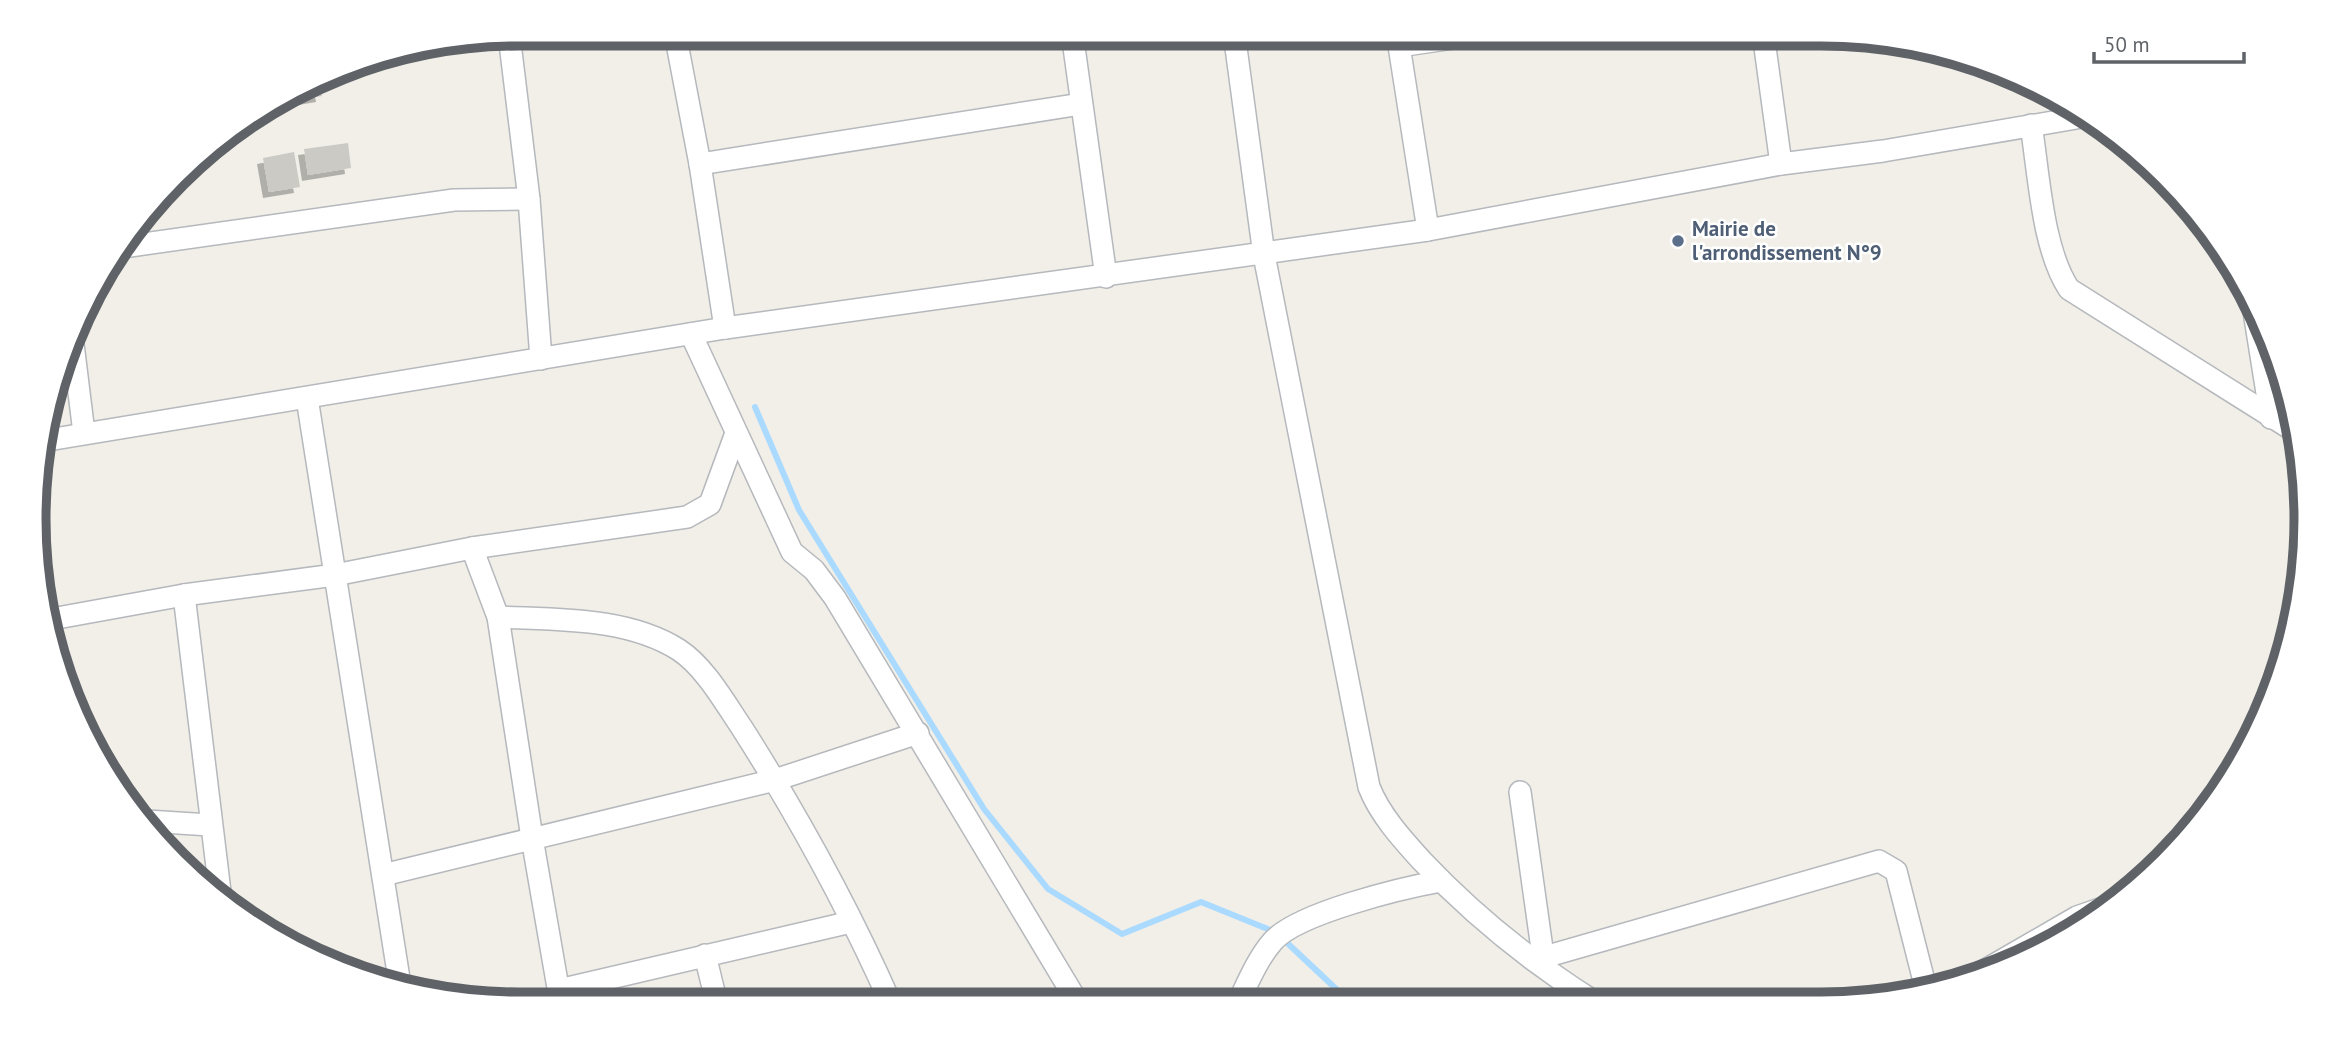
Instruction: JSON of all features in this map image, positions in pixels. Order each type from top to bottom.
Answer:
[{"type":"street","points":[[510,46],[529,199],[541,359]]},
{"type":"street","points":[[677,46],[700,164],[725,328]]},
{"type":"street","points":[[1074,46],[1106,276]]},
{"type":"street","points":[[1236,46],[1264,255],[1327,565],[1364,775],[1373,798],[1389,822],[1441,881],[1487,926],[1539,958],[1582,992]]},
{"type":"street","points":[[1399,46],[1428,230]]},
{"type":"street","points":[[1765,46],[1781,164]]},
{"type":"street","points":[[700,164],[1081,104]]},
{"type":"street","points":[[53,438],[725,328],[1264,255],[1428,230],[1781,164],[1883,151],[2072,118]]},
{"type":"street","points":[[2031,125],[2050,239],[2061,275],[2069,289],[2284,425]]},
{"type":"street","points":[[133,246],[454,200],[529,199]]},
{"type":"street","points":[[691,334],[792,552],[814,570],[835,598],[1071,992]]},
{"type":"street","points":[[2259,344],[2271,418]]},
{"type":"street","points":[[75,357],[84,433]]},
{"type":"street","points":[[307,398],[399,977]]},
{"type":"street","points":[[57,618],[184,595],[335,575],[472,548],[687,517],[702,512],[714,497],[736,433]]},
{"type":"street","points":[[472,548],[498,617],[559,992]]},
{"type":"street","points":[[184,595],[219,885]]},
{"type":"street","points":[[498,617],[596,623],[628,629],[686,655],[724,701],[775,780],[885,992]]},
{"type":"street","points":[[383,875],[775,780],[918,733]]},
{"type":"street","points":[[1520,792],[1539,958]]},
{"type":"street","points":[[155,822],[210,825]]},
{"type":"street","points":[[1539,958],[1879,861],[1896,872],[1924,980]]},
{"type":"street","points":[[1244,992],[1266,950],[1287,930],[1373,895],[1441,881]]},
{"type":"street","points":[[577,992],[705,955],[851,922]]},
{"type":"street","points":[[705,955],[714,992]]},
{"type":"building","points":[[321,89],[322,96],[299,100],[310,94]]},
{"type":"building","points":[[348,143],[351,168],[308,175],[304,149]]},
{"type":"building","points":[[294,152],[300,187],[269,192],[263,158]]},
{"type":"waterway","points":[[755,407],[799,510],[984,809],[1048,889],[1122,934],[1201,902],[1275,932]]},
{"type":"waterway","points":[[1283,939],[1339,992]]},
{"type":"place","name":"Mairie de l'arrondissement N°9","points":[[1678,241]]}]
